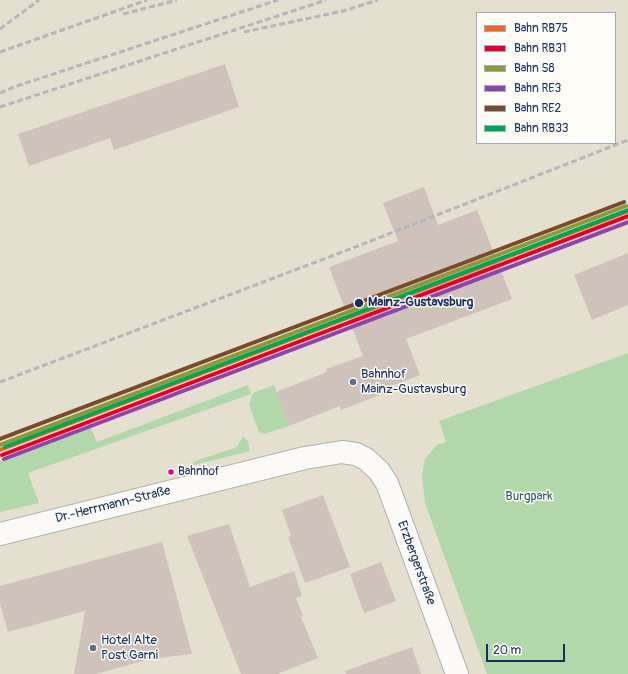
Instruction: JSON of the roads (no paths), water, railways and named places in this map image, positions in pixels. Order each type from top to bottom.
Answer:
[{"type":"street","name":"Dr.-Herrmann-Straße","points":[[0,534],[304,458],[342,452],[356,454],[366,459]]},
{"type":"street","name":"Erzbergerstraße","points":[[366,459],[379,471],[387,483],[457,674]]},
{"type":"railway","points":[[0,29],[39,0]]},
{"type":"railway","points":[[0,52],[147,0]]},
{"type":"railway","points":[[123,14],[177,0]]},
{"type":"railway","points":[[0,93],[14,87],[278,0]]},
{"type":"railway","points":[[0,107],[326,0]]},
{"type":"railway","points":[[244,32],[343,11],[378,0]]},
{"type":"railway","points":[[0,382],[358,246],[628,140]]},
{"type":"rail line","name":"RE2","points":[[0,439],[624,202]]},
{"type":"rail line","name":"S8","points":[[0,445],[626,206]]},
{"type":"rail line","name":"RB33","points":[[5,447],[628,210]]},
{"type":"rail line","name":"RB75","points":[[0,450],[628,211]]},
{"type":"rail line","name":"RB31","points":[[2,455],[628,216]]},
{"type":"rail line","name":"RE3","points":[[4,459],[628,222]]},
{"type":"place","name":"Mainz-Gustavsburg","points":[[359,303]]},
{"type":"place","name":"Bahnhof Mainz-Gustavsburg","points":[[353,382]]},
{"type":"place","name":"Bahnhof","points":[[171,472]]},
{"type":"place","name":"Hotel Alte Post Garni","points":[[93,648]]},
{"type":"park label","name":"Burgpark","points":[[529,497]]}]
